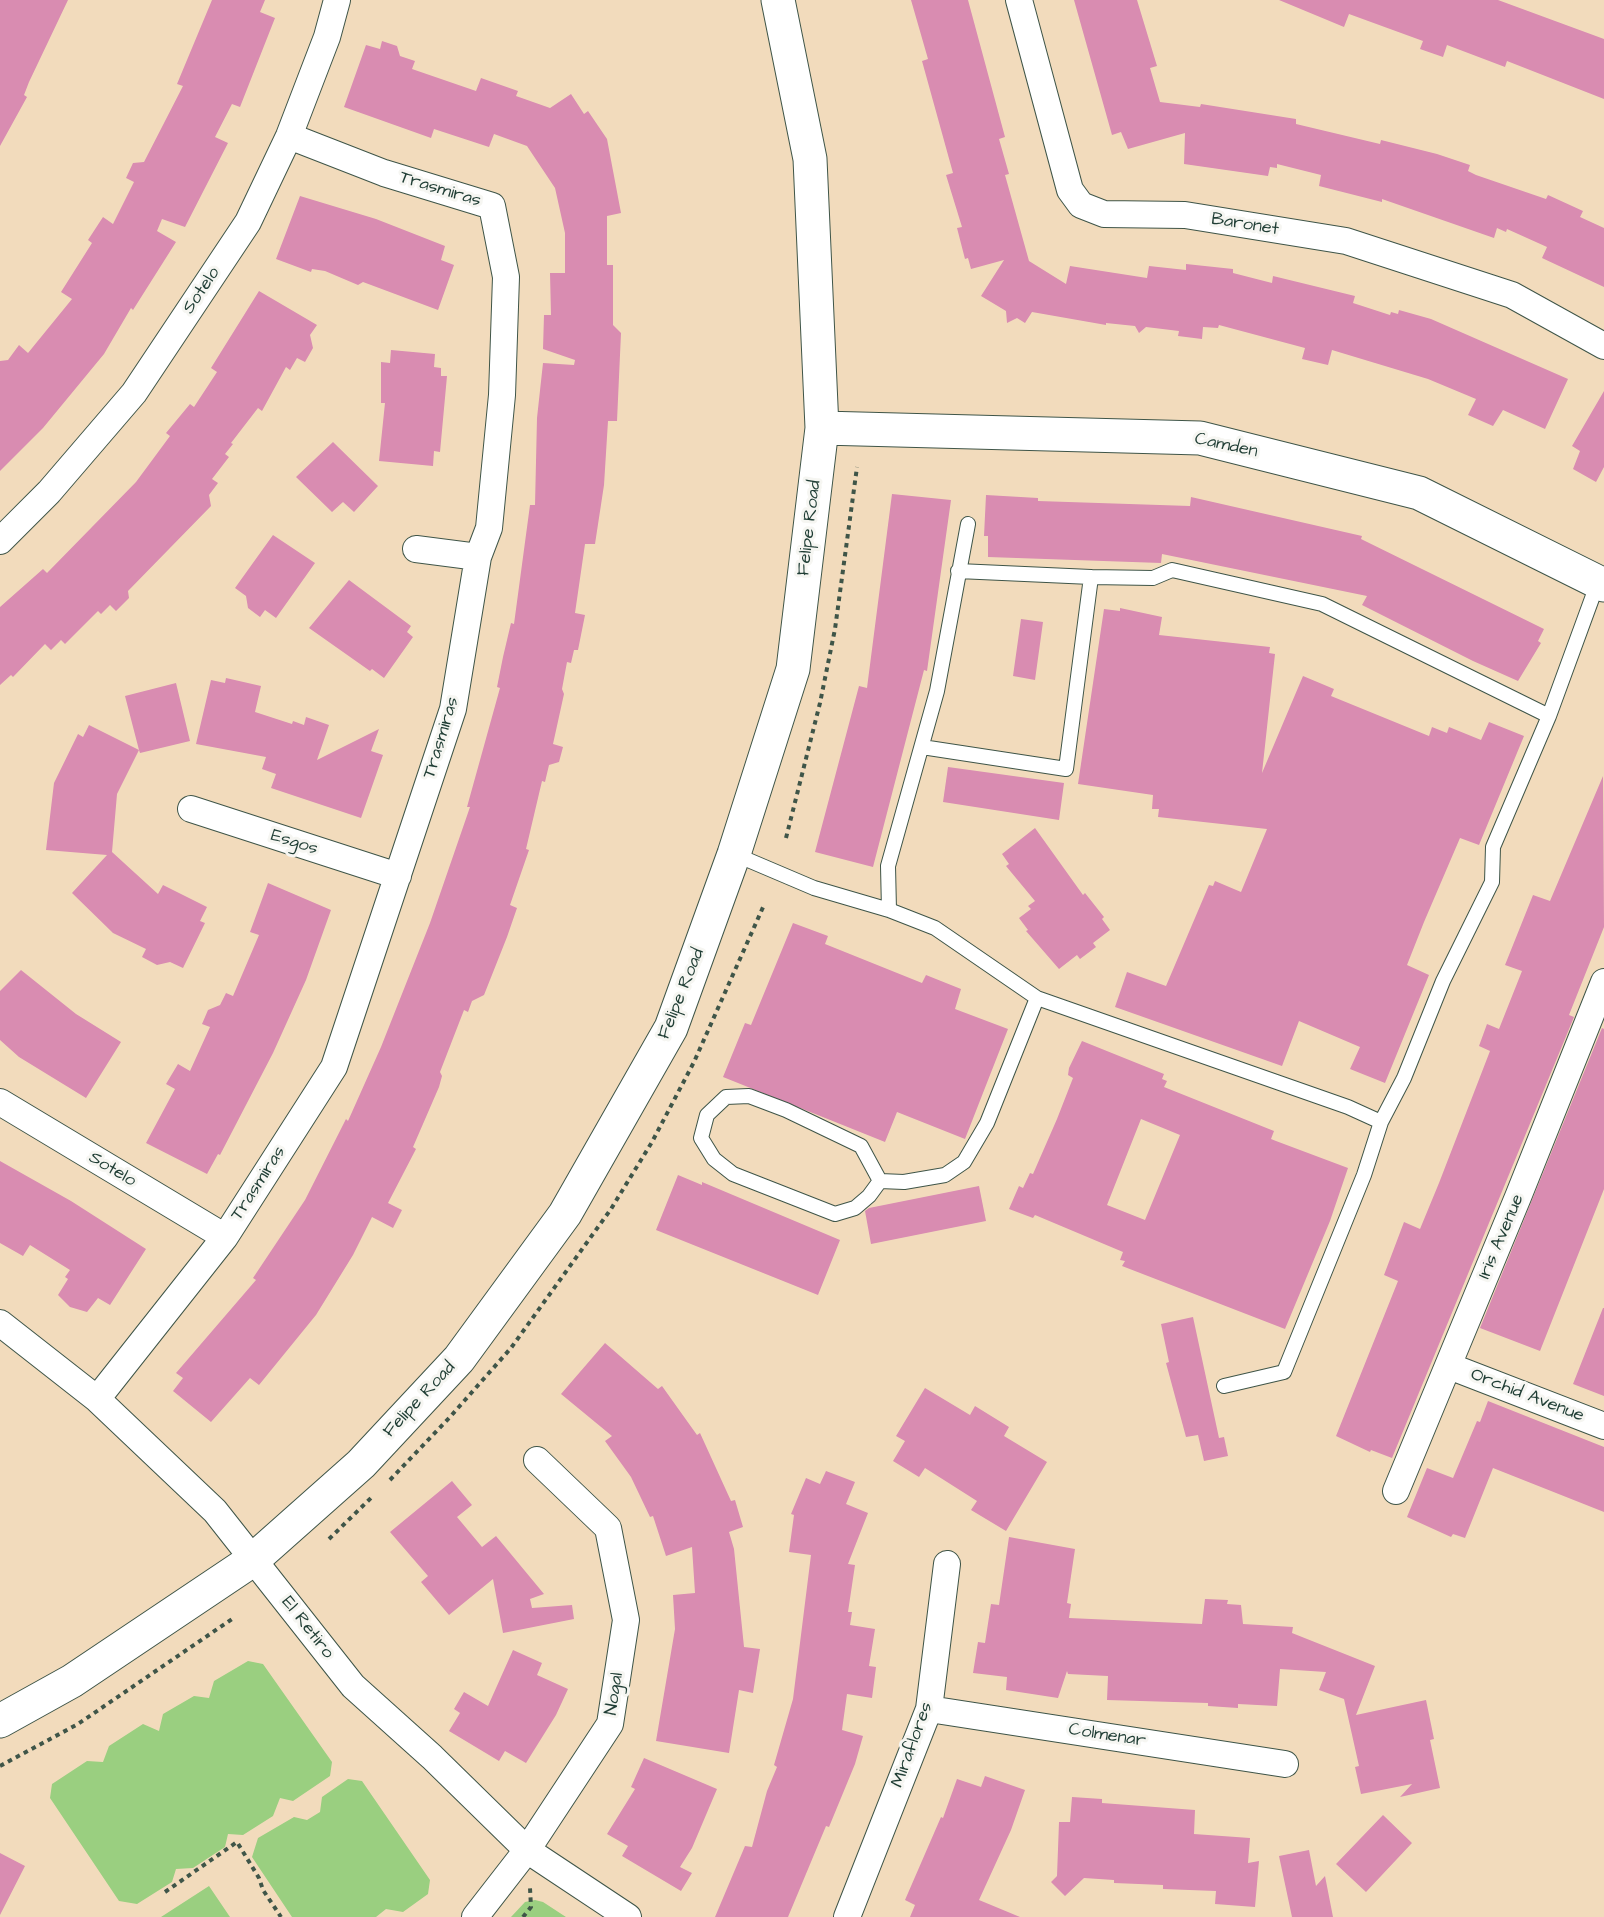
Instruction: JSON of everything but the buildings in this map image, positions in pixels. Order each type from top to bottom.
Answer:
[{"type":"main road","name":"Felipe Road","points":[[0,1721],[72,1681],[254,1559],[361,1464],[459,1359],[565,1214],[671,1028],[734,854],[793,669],[822,428],[810,159],[778,0]]},
{"type":"main road","name":"Camden","points":[[822,428],[1200,438],[1419,493],[1601,584]]},
{"type":"street","name":"Sotelo","points":[[0,541],[49,492],[134,393],[248,222],[289,136],[327,37],[337,0]]},
{"type":"street","name":"Baronet","points":[[1019,0],[1070,190],[1081,205],[1104,214],[1185,215],[1346,241],[1512,295],[1604,345]]},
{"type":"street","name":"Trasmiras","points":[[97,1399],[225,1237],[334,1067],[453,709],[478,557],[489,528],[502,395],[506,277],[492,206],[384,173],[289,136]]},
{"type":"street","points":[[416,549],[478,557]]},
{"type":"street","name":"Esgos","points":[[191,809],[398,876]]},
{"type":"street","name":"Iris Avenue","points":[[1396,1491],[1604,982]]},
{"type":"street","name":"Sotelo","points":[[0,1102],[225,1237]]},
{"type":"street","name":"El Retiro","points":[[0,1323],[97,1399],[215,1511],[353,1686],[527,1850],[628,1917]]},
{"type":"street","name":"Orchid Avenue","points":[[1449,1366],[1604,1426]]},
{"type":"street","name":"Nogal","points":[[475,1917],[527,1850],[610,1724],[626,1620],[608,1528],[537,1460]]},
{"type":"street","name":"Miraflores","points":[[847,1917],[929,1709],[947,1564]]},
{"type":"street","name":"Colmenar","points":[[929,1709],[1285,1764]]},
{"type":"lane","points":[[889,910],[888,866],[937,691],[968,524]]},
{"type":"lane","points":[[958,571],[1091,578],[1153,578],[1173,570],[1322,604],[1549,716]]},
{"type":"lane","points":[[922,747],[1066,768],[1091,578]]},
{"type":"lane","points":[[1224,1386],[1284,1372],[1364,1175],[1381,1122],[1404,1078],[1443,981],[1492,882],[1493,847],[1549,716],[1601,584]]},
{"type":"lane","points":[[734,854],[814,888],[889,910],[935,928],[1037,998],[1348,1107],[1381,1122]]},
{"type":"lane","points":[[880,1181],[928,1180],[945,1175],[964,1162],[987,1123],[1037,998]]},
{"type":"lane","points":[[749,1096],[786,1110],[861,1146],[880,1181],[869,1196],[855,1208],[835,1214],[789,1198],[733,1174],[714,1159],[701,1138],[707,1115],[726,1097],[749,1096]]},
{"type":"path","points":[[0,1766],[78,1724],[235,1617]]},
{"type":"path","points":[[165,1892],[237,1842],[259,1878],[262,1890],[281,1917]]},
{"type":"green space","points":[[248,1661],[263,1664],[332,1762],[330,1776],[293,1801],[280,1798],[273,1816],[243,1835],[228,1834],[225,1847],[193,1868],[176,1869],[172,1882],[137,1904],[119,1901],[50,1798],[52,1784],[87,1761],[103,1762],[109,1746],[143,1724],[159,1731],[163,1714],[194,1696],[209,1698],[214,1681]]},
{"type":"green space","points":[[348,1779],[362,1781],[430,1880],[428,1894],[403,1912],[386,1909],[376,1917],[292,1917],[252,1857],[258,1838],[294,1817],[307,1820],[320,1812],[322,1797]]},
{"type":"green space","points":[[209,1886],[230,1917],[161,1917]]},
{"type":"green space","points":[[535,1900],[543,1902],[566,1917],[511,1917],[525,1902]]}]
